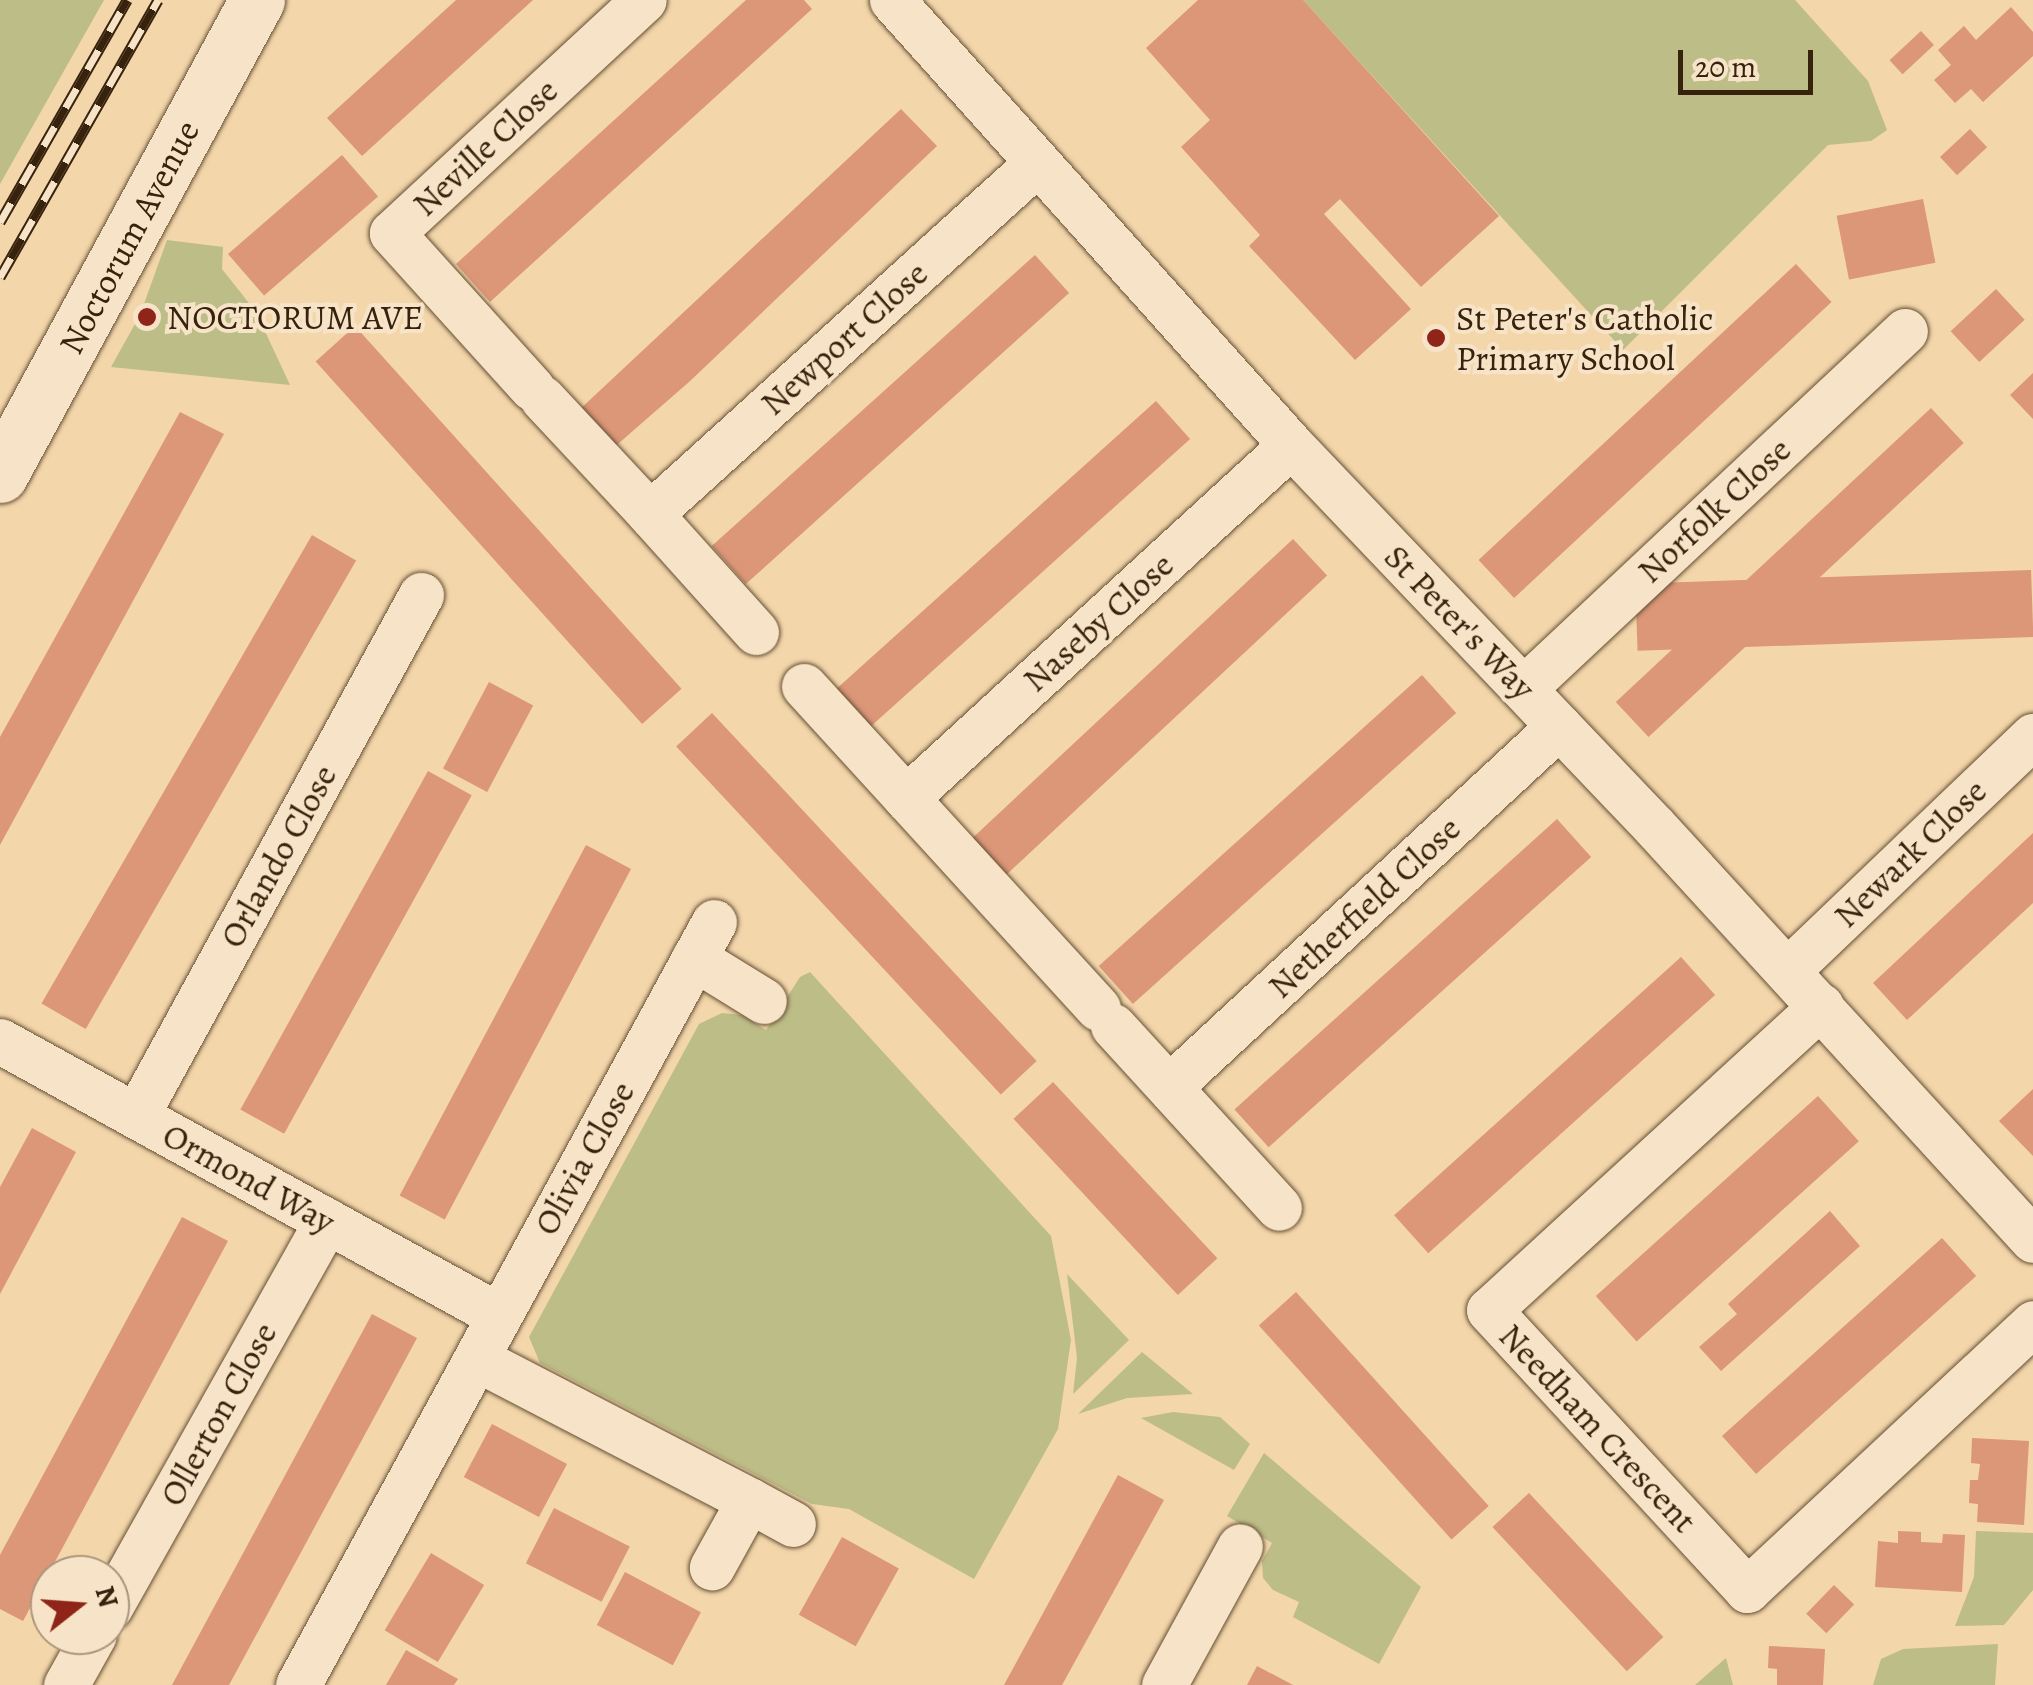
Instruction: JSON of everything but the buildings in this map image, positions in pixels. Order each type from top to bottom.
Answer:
[{"type":"street","name":"Noctorum Avenue","points":[[0,475],[257,0]]},
{"type":"street","name":"Neville Close","points":[[644,0],[392,232],[650,514]]},
{"type":"street","name":"St Peter's Way","points":[[892,0],[1291,446],[1788,970],[2033,1240]]},
{"type":"street","name":"Newport Close","points":[[650,514],[1037,163]]},
{"type":"street","name":"Norfolk Close","points":[[1524,688],[1904,331]]},
{"type":"street","name":"Naseby Close","points":[[906,798],[1291,446]]},
{"type":"street","points":[[650,514],[756,632]]},
{"type":"street","name":"Orlando Close","points":[[136,1116],[421,596]]},
{"type":"street","points":[[804,686],[1279,1208]]},
{"type":"street","name":"Netherfield Close","points":[[1170,1088],[1559,726]]},
{"type":"street","name":"Newark Close","points":[[1788,970],[2033,736]]},
{"type":"street","name":"Olivia Close","points":[[298,1685],[704,940],[764,1001]]},
{"type":"street","name":"Needham Crescent","points":[[1821,1006],[1489,1310],[1747,1590],[2033,1323]]},
{"type":"street","name":"Ormond Way","points":[[0,1041],[498,1315]]},
{"type":"street","name":"Ollerton Close","points":[[130,1571],[326,1221]]},
{"type":"street","points":[[477,1359],[793,1524]]},
{"type":"street","points":[[712,1567],[749,1500]]},
{"type":"street","points":[[1164,1685],[1240,1546]]},
{"type":"street","points":[[66,1685],[83,1655]]},
{"type":"green space","points":[[0,0],[104,0],[0,184]]},
{"type":"green space","points":[[1303,0],[1795,0],[1868,81],[1887,130],[1871,141],[1828,145],[1623,350]]},
{"type":"green space","points":[[167,240],[223,247],[222,269],[256,312],[290,385],[111,367],[140,315]]},
{"type":"green space","points":[[810,972],[1051,1236],[1071,1340],[1058,1429],[974,1579],[849,1509],[812,1504],[540,1363],[529,1337],[699,1024],[722,1013],[742,1015],[766,1030],[800,977]]},
{"type":"green space","points":[[1067,1274],[1129,1340],[1073,1394],[1077,1358]]},
{"type":"green space","points":[[1142,1352],[1193,1394],[1127,1398],[1078,1414]]},
{"type":"green space","points":[[1173,1412],[1220,1417],[1250,1444],[1234,1470],[1141,1418]]},
{"type":"green space","points":[[1264,1453],[1421,1587],[1379,1664],[1293,1617],[1299,1602],[1273,1590],[1263,1578],[1262,1561],[1272,1543],[1227,1516]]},
{"type":"green space","points":[[1976,1531],[2033,1533],[2033,1590],[2004,1625],[1955,1626],[1974,1577]]},
{"type":"green space","points":[[1998,1644],[1995,1685],[1873,1685],[1881,1659],[1903,1649]]},
{"type":"green space","points":[[1726,1658],[1733,1685],[1695,1685]]},
{"type":"railway","points":[[0,222],[127,0]]},
{"type":"railway","points":[[0,277],[158,0]]},
{"type":"place","name":"NOCTORUM AVE","points":[[147,317]]},
{"type":"place","name":"St Peter's Catholic Primary School","points":[[1436,338]]}]
